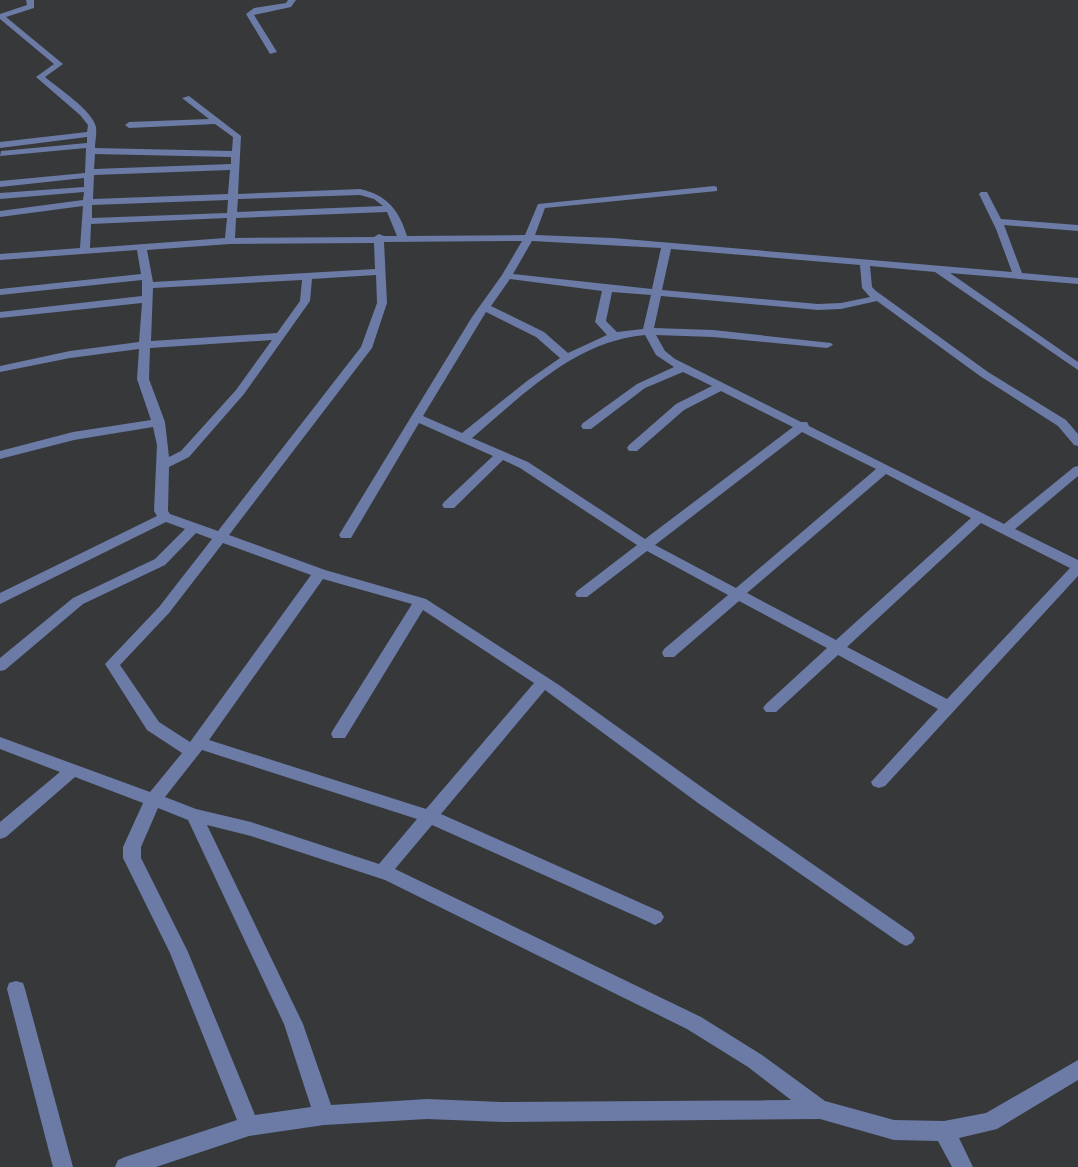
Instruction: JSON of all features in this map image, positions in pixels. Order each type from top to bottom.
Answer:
[{"type":"street","points":[[30,0],[31,6],[1,16],[59,64],[40,77],[88,118],[93,134],[85,250]]},
{"type":"street","points":[[273,52],[250,15],[257,9],[292,4],[292,0]]},
{"type":"street","points":[[186,98],[237,136],[230,241]]},
{"type":"street","points":[[129,125],[219,121]]},
{"type":"street","points":[[0,145],[93,134]]},
{"type":"street","points":[[0,154],[91,148],[234,154]]},
{"type":"street","points":[[0,184],[90,173],[233,167]]},
{"type":"street","points":[[0,196],[89,189]]},
{"type":"street","points":[[346,535],[485,307],[507,276],[544,205],[665,196],[714,189]]},
{"type":"street","points":[[0,214],[88,202],[360,192],[376,195],[396,214],[402,237]]},
{"type":"street","points":[[984,194],[1018,275]]},
{"type":"street","points":[[87,221],[390,209]]},
{"type":"street","points":[[998,222],[1078,228]]},
{"type":"street","points":[[379,237],[382,272],[380,314],[366,348],[164,610],[114,659],[111,667],[153,726],[196,747],[428,816],[655,917]]},
{"type":"street","points":[[0,257],[230,241],[379,237],[529,238],[667,246],[865,265],[1078,281]]},
{"type":"street","points":[[141,246],[147,287],[143,379],[159,422],[163,445],[162,511],[165,517],[219,539],[320,573],[421,602],[543,682],[906,937]]},
{"type":"street","points":[[667,246],[648,331],[660,353],[682,368],[803,425],[1078,567],[879,782]]},
{"type":"street","points":[[865,265],[867,288],[878,298],[984,373],[1062,423],[1078,442]]},
{"type":"street","points":[[939,270],[1078,367]]},
{"type":"street","points":[[0,292],[147,287],[382,272]]},
{"type":"street","points":[[507,276],[818,307],[841,306],[878,298]]},
{"type":"street","points":[[163,465],[185,454],[240,392],[282,336],[304,300],[307,277]]},
{"type":"street","points":[[0,315],[147,287]]},
{"type":"street","points":[[608,288],[600,323],[614,337]]},
{"type":"street","points":[[485,307],[543,335],[555,343],[567,359]]},
{"type":"street","points":[[464,438],[567,359],[614,337],[648,331],[827,345]]},
{"type":"street","points":[[0,369],[57,356],[145,345],[282,336]]},
{"type":"street","points":[[587,426],[641,386],[682,368]]},
{"type":"street","points":[[633,448],[680,407],[722,386]]},
{"type":"street","points":[[417,418],[524,465],[644,544],[948,708]]},
{"type":"street","points":[[0,454],[73,436],[159,422]]},
{"type":"street","points":[[582,594],[803,425]]},
{"type":"street","points":[[449,505],[502,454]]},
{"type":"street","points":[[669,653],[885,468]]},
{"type":"street","points":[[1006,529],[1078,470]]},
{"type":"street","points":[[771,708],[981,516]]},
{"type":"street","points":[[0,599],[165,517]]},
{"type":"street","points":[[0,666],[78,601],[160,562],[192,528]]},
{"type":"street","points":[[250,1126],[178,952],[132,858],[132,847],[153,800],[196,747],[320,573]]},
{"type":"street","points":[[339,734],[421,602]]},
{"type":"street","points":[[383,871],[543,682]]},
{"type":"street","points":[[0,743],[194,815],[251,829],[383,871],[694,1023],[755,1061],[820,1109]]},
{"type":"street","points":[[0,832],[74,769]]},
{"type":"street","points":[[194,815],[293,1024],[324,1115]]},
{"type":"street","points":[[16,989],[63,1167]]},
{"type":"street","points":[[125,1167],[250,1126],[324,1115],[427,1109],[502,1112],[820,1109],[894,1130],[944,1131],[990,1122],[1078,1069]]},
{"type":"street","points":[[944,1131],[963,1167]]}]
